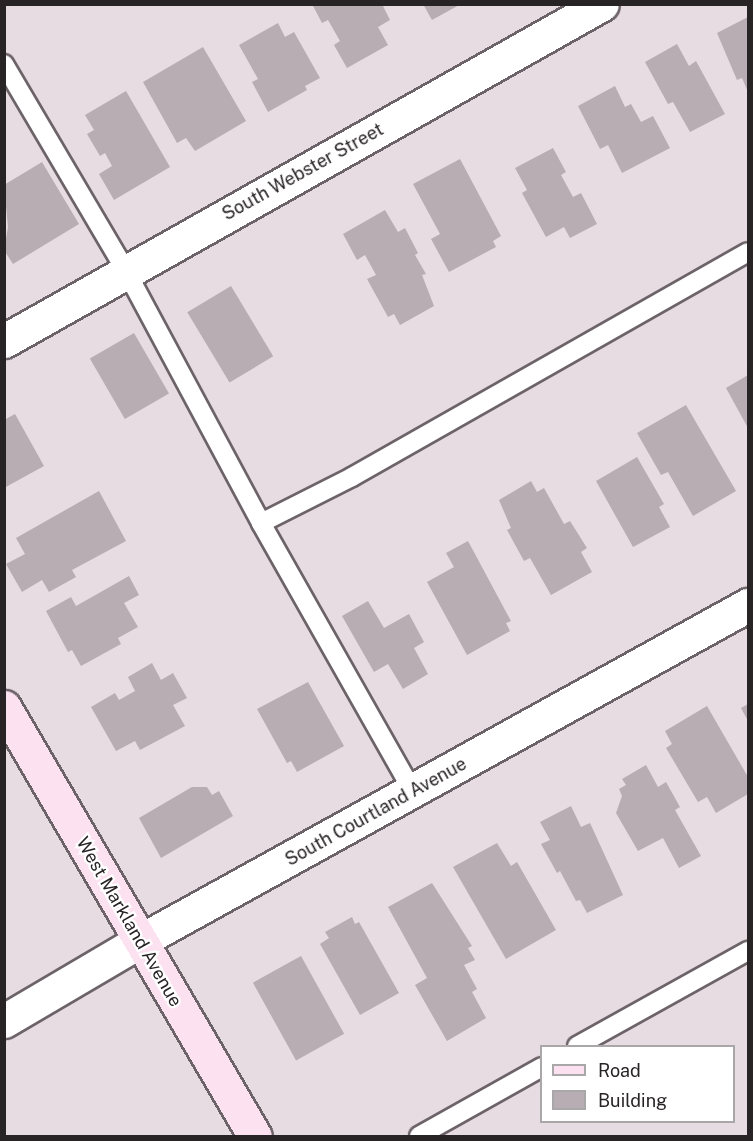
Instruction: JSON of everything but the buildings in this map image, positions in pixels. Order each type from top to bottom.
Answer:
[{"type":"main road","name":"West Markland Avenue","points":[[4,707],[255,1137]]},
{"type":"street","name":"South Webster Street","points":[[4,341],[602,4]]},
{"type":"street","name":"South Courtland Avenue","points":[[4,1021],[140,941],[413,792],[748,604]]},
{"type":"lane","points":[[4,64],[126,271],[261,523],[413,792]]},
{"type":"lane","points":[[261,523],[352,477],[748,252]]},
{"type":"lane","points":[[581,1045],[748,951]]},
{"type":"lane","points":[[419,1137],[540,1068]]}]
